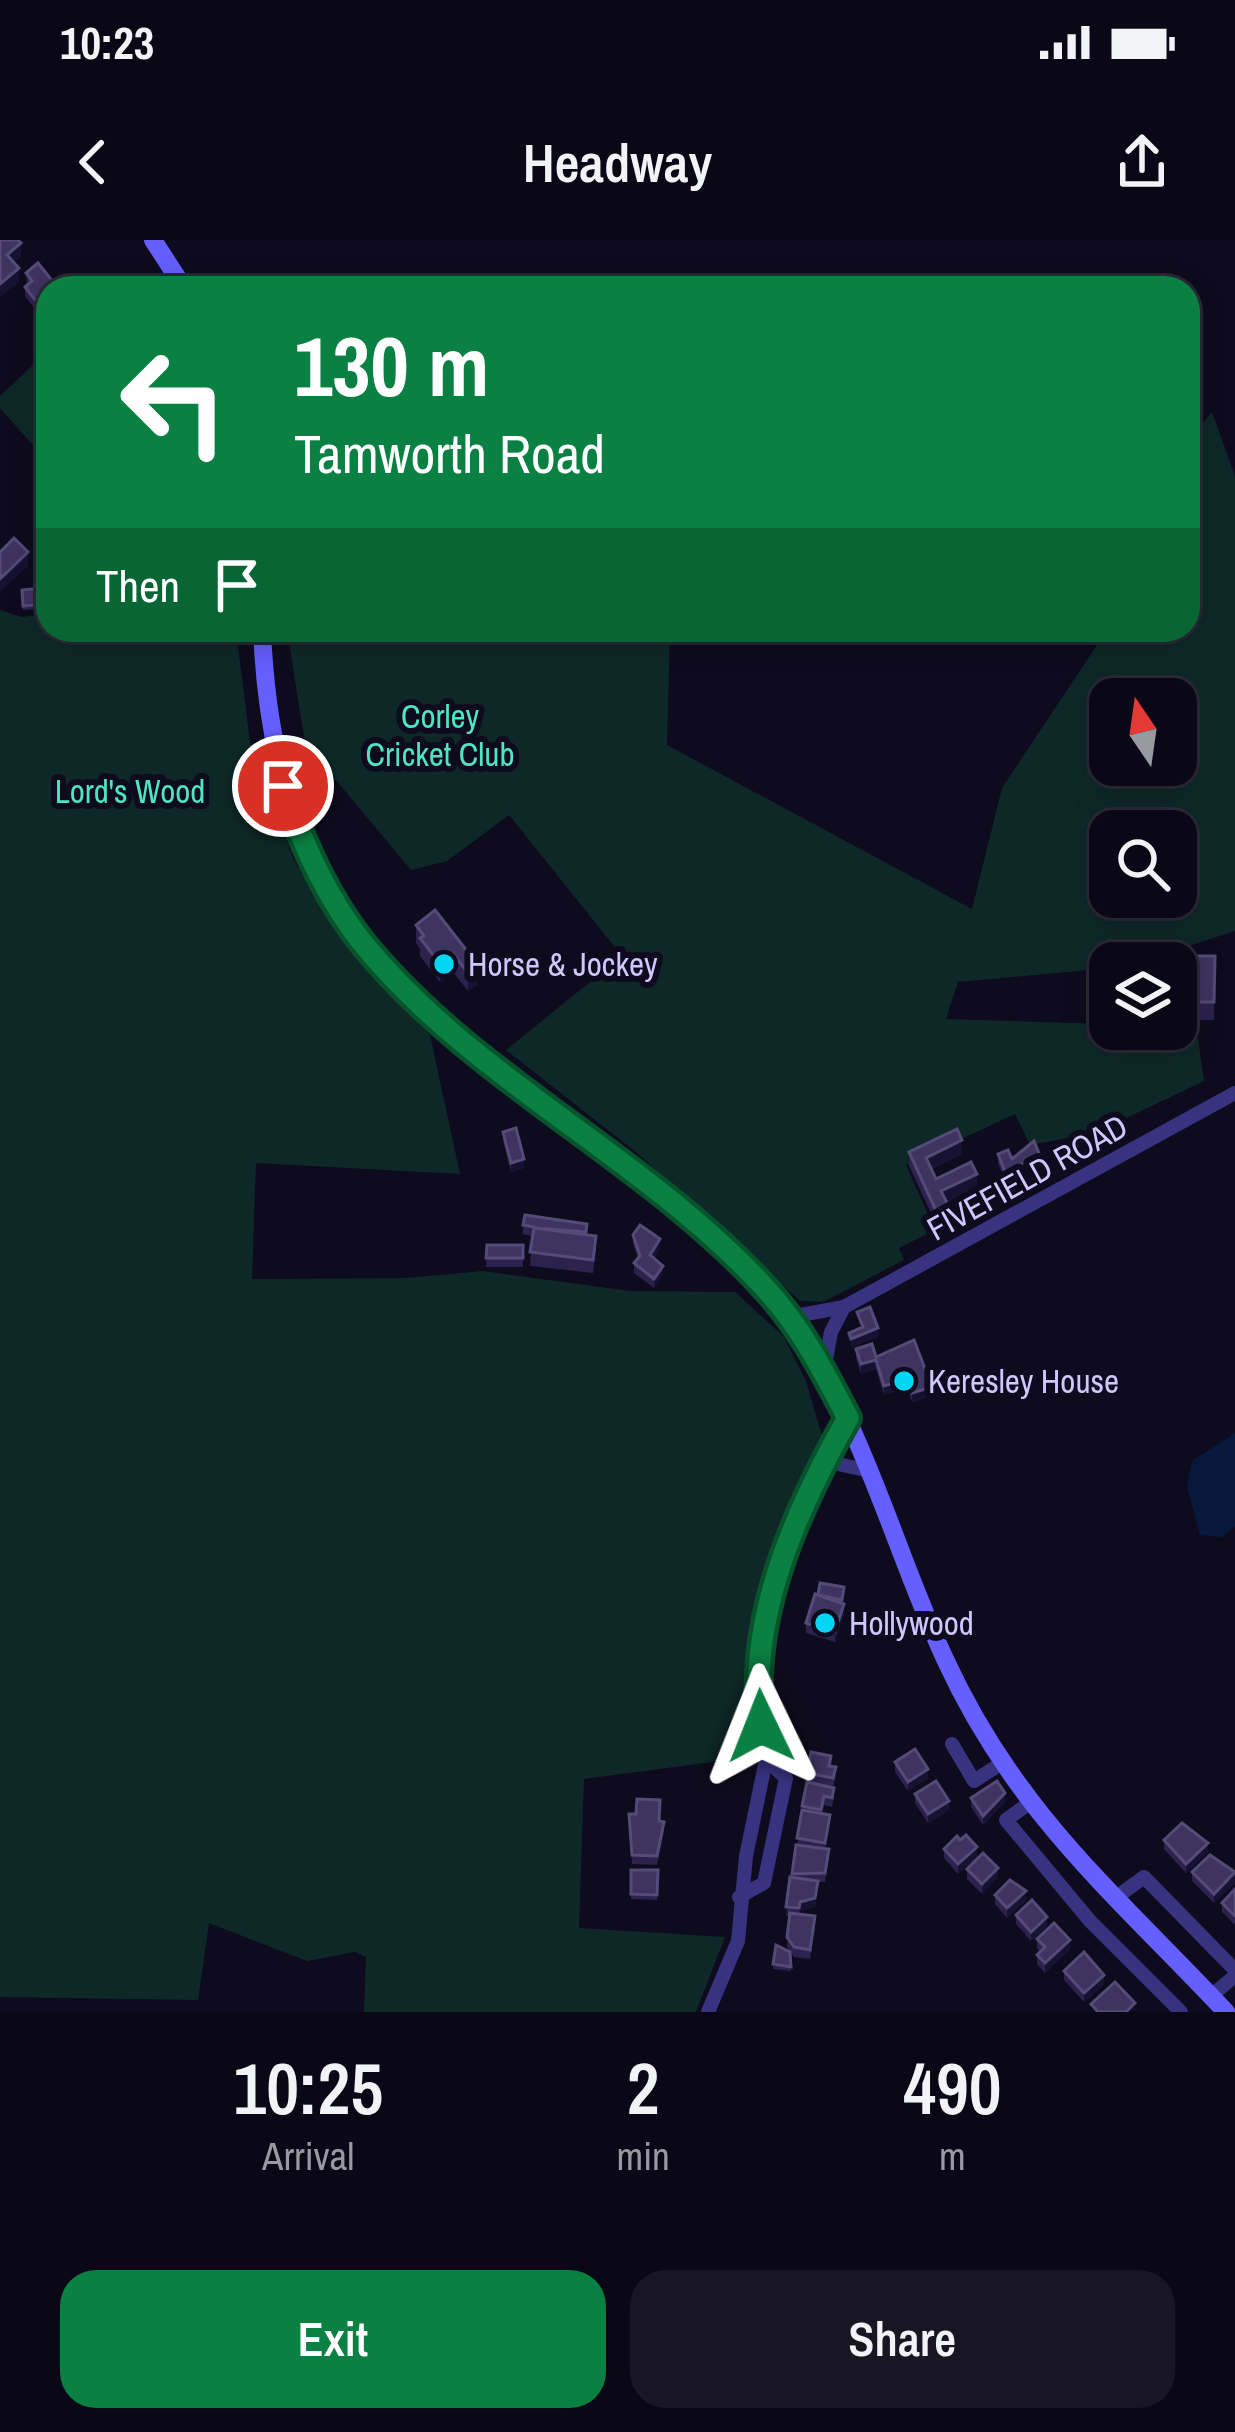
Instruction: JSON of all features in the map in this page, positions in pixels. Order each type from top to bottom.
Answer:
[{"type":"main road","points":[[153,240],[176,276]]},
{"type":"main road","points":[[263,642],[273,752],[283,786],[309,854],[361,940],[445,1024],[632,1166],[764,1286],[824,1371],[848,1418],[945,1660],[1028,1804],[1226,2012]]},
{"type":"street","name":"FIVEFIELD ROAD","points":[[789,1317],[844,1307],[1235,1093]]},
{"type":"street","points":[[824,1371],[831,1332],[844,1307]]},
{"type":"street","points":[[708,2012],[738,1941],[740,1897],[766,1760],[757,1691],[765,1609],[824,1461],[848,1418]]},
{"type":"street","points":[[824,1461],[870,1471]]},
{"type":"street","points":[[952,1744],[978,1787],[1002,1763]]},
{"type":"street","points":[[740,1897],[764,1883],[786,1778],[766,1760]]},
{"type":"street","points":[[1028,1804],[1006,1820],[1090,1921],[1181,2012]]},
{"type":"street","points":[[1114,1899],[1144,1877],[1235,1973],[1211,1996]]},
{"type":"green space","points":[[36,362],[36,448],[0,408],[0,396]]},
{"type":"green space","name":"Corley Cricket Club","points":[[1212,412],[1235,476],[1235,931],[1197,943],[1089,942],[1089,970],[958,982],[946,1019],[1089,1023],[1089,1050],[1197,1050],[1197,1038],[1204,1081],[1095,1133],[1030,1145],[1015,1114],[906,1165],[935,1230],[899,1248],[904,1260],[823,1302],[800,1301],[637,1153],[506,1050],[622,956],[509,815],[447,861],[411,870],[305,743],[289,642],[670,642],[667,745],[972,909],[1002,788],[1099,642],[1200,642],[1200,426]]},
{"type":"green space","name":"Lord's Wood","points":[[0,610],[21,617],[36,615],[36,642],[238,642],[250,742],[293,858],[342,940],[430,1035],[460,1174],[256,1163],[252,1279],[407,1278],[483,1271],[630,1291],[735,1292],[784,1337],[806,1381],[824,1443],[755,1600],[748,1706],[757,1756],[584,1779],[579,1928],[725,1937],[696,2012],[364,2012],[366,1957],[355,1952],[307,1961],[209,1923],[198,2000],[0,1997]]},
{"type":"water","points":[[1235,1433],[1235,1526],[1222,1537],[1200,1535],[1187,1487],[1192,1461]]},
{"type":"building","points":[[0,240],[21,243],[7,255],[19,268],[0,284]]},
{"type":"building","points":[[38,263],[48,276],[36,276],[36,301],[25,287],[32,281],[26,273]]},
{"type":"building","points":[[14,538],[28,552],[0,579],[0,552]]},
{"type":"building","points":[[36,589],[36,605],[23,606],[22,590]]},
{"type":"building","points":[[435,910],[478,965],[468,973],[453,954],[440,964],[420,938],[424,936],[416,925]]},
{"type":"building","points":[[1197,956],[1215,956],[1214,1002],[1197,1002]]},
{"type":"building","points":[[516,1128],[524,1159],[511,1163],[503,1132]]},
{"type":"building","points":[[957,1129],[962,1140],[926,1158],[936,1179],[971,1162],[977,1174],[941,1191],[949,1207],[937,1213],[909,1152]]},
{"type":"building","points":[[1034,1141],[1040,1156],[1005,1172],[998,1154],[1008,1150],[1012,1159]]},
{"type":"building","points":[[525,1215],[587,1224],[586,1232],[523,1225]]},
{"type":"building","points":[[640,1225],[660,1239],[650,1255],[663,1266],[654,1279],[634,1263],[640,1256],[633,1235]]},
{"type":"building","points":[[534,1228],[596,1236],[593,1260],[530,1252]]},
{"type":"building","points":[[487,1245],[523,1245],[523,1258],[486,1258]]},
{"type":"building","points":[[870,1307],[878,1328],[851,1339],[849,1333],[863,1327],[857,1312]]},
{"type":"building","name":"Keresley House","points":[[914,1340],[932,1387],[912,1393],[907,1379],[884,1386],[876,1360],[861,1364],[856,1349],[872,1344],[876,1357]]},
{"type":"building","points":[[820,1583],[844,1587],[842,1600],[818,1595]]},
{"type":"building","name":"Hollywood","points":[[815,1594],[844,1604],[835,1632],[806,1623]]},
{"type":"building","points":[[915,1749],[928,1769],[908,1782],[895,1762]]},
{"type":"building","points":[[811,1752],[831,1756],[829,1766],[836,1767],[833,1778],[807,1773]]},
{"type":"building","points":[[936,1781],[949,1801],[928,1814],[915,1794]]},
{"type":"building","points":[[997,1781],[1005,1793],[983,1816],[971,1798]]},
{"type":"building","points":[[807,1782],[834,1788],[832,1798],[824,1796],[821,1810],[802,1806]]},
{"type":"building","points":[[637,1799],[660,1800],[659,1821],[664,1822],[657,1856],[632,1855],[629,1814],[636,1814]]},
{"type":"building","points":[[802,1810],[830,1815],[825,1843],[797,1838]]},
{"type":"building","points":[[1182,1823],[1208,1843],[1186,1864],[1164,1840]]},
{"type":"building","points":[[966,1835],[977,1847],[958,1864],[944,1849],[957,1836],[960,1840]]},
{"type":"building","points":[[796,1845],[829,1849],[825,1873],[792,1874]]},
{"type":"building","points":[[983,1853],[998,1868],[982,1884],[967,1869]]},
{"type":"building","points":[[1210,1855],[1235,1872],[1214,1894],[1192,1872]]},
{"type":"building","points":[[631,1870],[658,1870],[657,1895],[631,1894]]},
{"type":"building","points":[[790,1877],[818,1881],[815,1898],[800,1902],[799,1908],[786,1907]]},
{"type":"building","points":[[1010,1880],[1026,1891],[1007,1908],[995,1895]]},
{"type":"building","points":[[1235,1889],[1235,1916],[1222,1903]]},
{"type":"building","points":[[1032,1900],[1047,1917],[1031,1932],[1016,1915]]},
{"type":"building","points":[[790,1913],[815,1916],[810,1950],[794,1947],[787,1937]]},
{"type":"building","points":[[1054,1923],[1070,1940],[1045,1963],[1037,1955],[1045,1947],[1037,1939]]},
{"type":"building","points":[[776,1945],[790,1952],[791,1967],[773,1964]]},
{"type":"building","points":[[1084,1952],[1104,1975],[1084,1993],[1064,1971]]},
{"type":"building","points":[[1115,1982],[1135,2003],[1126,2012],[1098,2012],[1091,2004]]},
{"type":"place","name":"Horse & Jockey","points":[[444,964]]},
{"type":"place","name":"Keresley House","points":[[904,1381]]},
{"type":"place","name":"Hollywood","points":[[825,1623]]},
{"type":"route","points":[[283,786],[327,890],[382,964],[445,1024],[632,1166],[764,1286],[824,1371],[848,1418],[824,1461],[765,1609],[757,1691],[761,1726]]}]
